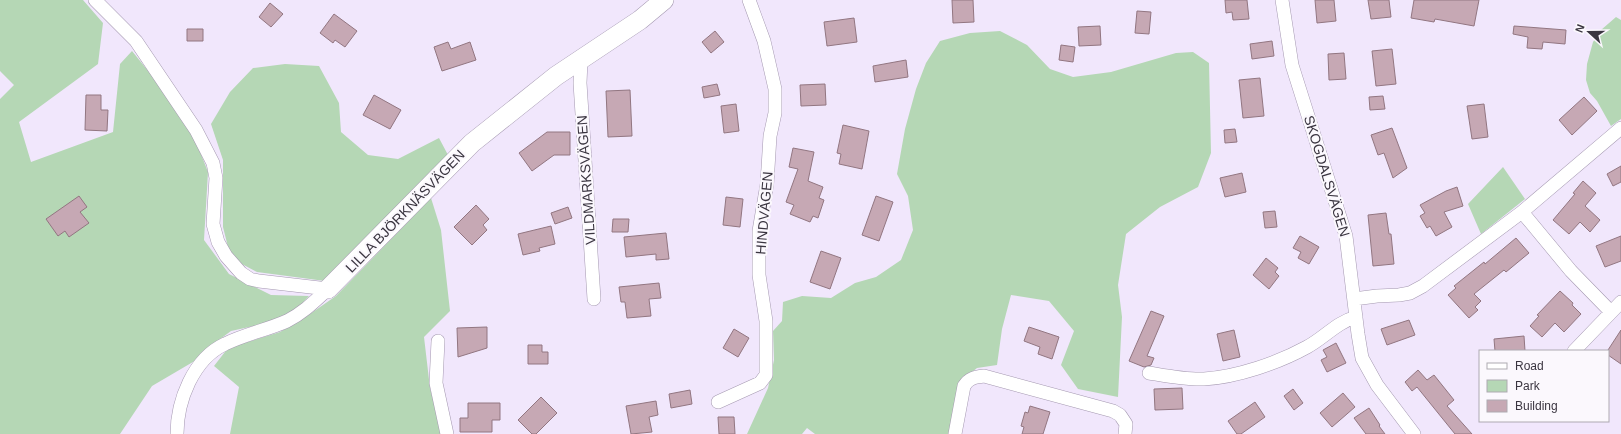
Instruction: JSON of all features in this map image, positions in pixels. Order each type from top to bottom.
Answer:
[{"type":"street","points":[[95,0],[136,41],[196,130],[214,163],[216,183],[213,224],[218,242],[226,256],[241,273],[259,281],[328,289]]},
{"type":"street","name":"LILLA BJÖRKNÄSVÄGEN","points":[[177,434],[179,411],[185,393],[202,362],[214,350],[225,344],[288,320],[301,313],[328,289],[472,143],[556,76],[581,61],[640,20],[664,0]]},
{"type":"street","name":"HINDVÄGEN","points":[[718,402],[760,383],[766,375],[766,321],[759,275],[759,231],[767,184],[775,89],[764,40],[749,0]]},
{"type":"street","name":"SKOGDALSVÄGEN","points":[[1282,0],[1292,65],[1346,236],[1362,358],[1369,372],[1414,434]]},
{"type":"street","name":"VILDMARKSVÄGEN","points":[[581,61],[580,83],[594,299]]},
{"type":"street","points":[[1354,299],[1399,295],[1423,286],[1522,212],[1621,128]]},
{"type":"street","points":[[1522,212],[1571,271],[1611,312]]},
{"type":"street","points":[[1575,350],[1621,302]]},
{"type":"street","points":[[1149,373],[1204,379],[1248,371],[1296,353],[1347,320],[1356,317]]},
{"type":"street","points":[[438,341],[436,383],[447,434]]},
{"type":"street","points":[[955,434],[964,386],[968,380],[975,377],[984,376],[1113,411],[1120,415],[1126,424],[1125,434]]},
{"type":"green space","points":[[0,0],[83,0],[103,23],[98,64],[19,122],[31,162],[113,132],[120,64],[132,51],[174,103],[195,139],[208,172],[204,240],[229,274],[271,295],[309,296],[298,308],[272,322],[231,331],[204,351],[198,359],[152,386],[120,434],[0,434],[0,99],[14,85],[0,71]]},
{"type":"green space","points":[[1616,17],[1621,20],[1621,119],[1611,126],[1597,101],[1590,93],[1586,80],[1587,64],[1593,42],[1601,30]]},
{"type":"green space","points":[[1000,31],[1027,45],[1050,69],[1073,77],[1111,72],[1176,53],[1193,52],[1209,63],[1211,153],[1198,187],[1160,207],[1126,234],[1118,285],[1122,317],[1118,397],[1078,389],[1061,365],[1074,331],[1049,301],[1011,295],[1002,329],[997,365],[977,368],[967,376],[950,434],[815,434],[807,428],[802,434],[747,434],[768,388],[774,360],[773,331],[782,321],[783,302],[802,296],[831,298],[855,283],[876,277],[901,260],[913,230],[908,196],[897,174],[905,129],[916,89],[926,63],[940,41],[970,33]]},
{"type":"green space","points":[[285,64],[319,66],[339,103],[341,132],[368,155],[398,159],[439,138],[448,155],[325,281],[257,272],[238,262],[229,251],[223,227],[223,160],[211,124],[230,92],[253,68]]},
{"type":"green space","points":[[1503,167],[1525,199],[1481,234],[1468,204]]},
{"type":"green space","points":[[431,198],[441,230],[450,311],[424,337],[430,388],[442,434],[230,434],[239,387],[214,366],[228,348],[280,332],[336,296]]},
{"type":"building","points":[[952,0],[973,0],[974,22],[953,23]]},
{"type":"building","points":[[1225,0],[1247,0],[1249,19],[1233,20],[1232,12],[1226,13]]},
{"type":"building","points":[[1315,0],[1334,0],[1336,21],[1317,23]]},
{"type":"building","points":[[1368,0],[1389,0],[1391,17],[1371,19]]},
{"type":"building","points":[[1414,0],[1479,0],[1474,26],[1435,19],[1434,22],[1411,18]]},
{"type":"building","points":[[270,3],[283,14],[271,27],[259,17]]},
{"type":"building","points":[[1137,11],[1151,12],[1149,34],[1135,33]]},
{"type":"building","points":[[334,14],[357,31],[345,47],[335,40],[333,43],[320,33]]},
{"type":"building","points":[[854,18],[857,42],[827,46],[824,22]]},
{"type":"building","points":[[1100,26],[1101,45],[1079,46],[1078,27]]},
{"type":"building","points":[[1514,26],[1566,30],[1565,44],[1543,42],[1542,49],[1527,48],[1528,37],[1513,34]]},
{"type":"building","points":[[187,29],[203,29],[203,41],[187,41]]},
{"type":"building","points":[[715,31],[724,42],[711,53],[702,42]]},
{"type":"building","points":[[1272,41],[1274,56],[1252,59],[1250,44]]},
{"type":"building","points":[[448,42],[451,49],[470,42],[476,60],[442,71],[434,47]]},
{"type":"building","points":[[1061,45],[1075,47],[1073,62],[1059,60]]},
{"type":"building","points":[[1392,49],[1396,84],[1376,86],[1372,51]]},
{"type":"building","points":[[1344,53],[1346,79],[1329,80],[1328,54]]},
{"type":"building","points":[[906,60],[908,77],[875,82],[873,66]]},
{"type":"building","points":[[1260,78],[1264,116],[1243,118],[1239,80]]},
{"type":"building","points":[[717,84],[720,95],[704,98],[702,87]]},
{"type":"building","points":[[825,84],[826,105],[801,106],[800,85]]},
{"type":"building","points":[[630,90],[632,136],[608,137],[606,91]]},
{"type":"building","points":[[86,95],[101,95],[101,110],[108,110],[107,131],[85,130]]},
{"type":"building","points":[[374,95],[401,110],[390,129],[363,115]]},
{"type":"building","points":[[1383,96],[1385,109],[1370,110],[1369,97]]},
{"type":"building","points":[[1584,97],[1597,111],[1572,135],[1559,120]]},
{"type":"building","points":[[736,104],[739,131],[724,133],[721,106]]},
{"type":"building","points":[[1484,104],[1488,137],[1472,139],[1467,106]]},
{"type":"building","points":[[843,125],[869,131],[862,169],[839,164],[841,154],[837,153]]},
{"type":"building","points":[[1392,128],[1407,168],[1393,178],[1384,153],[1378,155],[1371,135]]},
{"type":"building","points":[[1235,129],[1237,142],[1225,143],[1224,130]]},
{"type":"building","points":[[547,132],[570,132],[570,155],[554,155],[532,171],[519,153]]},
{"type":"building","points":[[793,148],[814,152],[808,181],[823,187],[819,198],[824,200],[818,218],[813,216],[810,222],[790,214],[794,205],[786,202],[798,169],[789,167]]},
{"type":"building","points":[[1621,166],[1621,182],[1613,186],[1607,174]]},
{"type":"building","points":[[1242,173],[1246,192],[1225,197],[1220,178]]},
{"type":"building","points":[[1583,181],[1596,193],[1585,206],[1600,220],[1590,232],[1580,222],[1569,234],[1553,220],[1575,194],[1573,193]]},
{"type":"building","points":[[1457,187],[1463,206],[1444,212],[1452,227],[1436,236],[1430,226],[1427,228],[1420,216],[1425,213],[1420,205],[1446,191]]},
{"type":"building","points":[[79,196],[87,207],[80,212],[89,223],[69,237],[65,231],[58,236],[46,219]]},
{"type":"building","points":[[876,196],[893,202],[879,241],[862,235]]},
{"type":"building","points":[[726,197],[743,199],[740,227],[723,225]]},
{"type":"building","points":[[476,205],[489,219],[483,225],[487,230],[472,245],[454,227]]},
{"type":"building","points":[[568,207],[572,218],[555,224],[551,213]]},
{"type":"building","points":[[1275,211],[1277,227],[1265,228],[1263,212]]},
{"type":"building","points":[[1386,213],[1389,234],[1391,234],[1394,264],[1373,266],[1368,215]]},
{"type":"building","points":[[613,219],[629,219],[628,232],[612,232]]},
{"type":"building","points":[[551,226],[555,244],[539,248],[540,251],[523,255],[518,234]]},
{"type":"building","points":[[666,233],[669,259],[656,260],[656,254],[626,257],[624,237]]},
{"type":"building","points":[[1300,236],[1319,247],[1309,264],[1298,258],[1301,252],[1293,248]]},
{"type":"building","points":[[1621,236],[1621,261],[1605,267],[1596,246]]},
{"type":"building","points":[[1516,238],[1529,253],[1506,272],[1504,270],[1474,294],[1481,301],[1475,307],[1478,310],[1469,318],[1448,295],[1456,288],[1454,286],[1484,262],[1485,264]]},
{"type":"building","points":[[821,251],[841,258],[830,289],[810,282]]},
{"type":"building","points":[[1266,258],[1278,268],[1275,272],[1279,276],[1269,289],[1253,275]]},
{"type":"building","points":[[659,283],[661,298],[649,299],[651,316],[627,318],[625,302],[621,302],[619,287]]},
{"type":"building","points":[[1560,291],[1573,303],[1572,305],[1581,314],[1564,332],[1555,323],[1542,337],[1530,326],[1539,316],[1537,315]]},
{"type":"building","points":[[1151,311],[1164,316],[1147,356],[1154,358],[1151,365],[1144,367],[1129,361]]},
{"type":"building","points":[[1409,320],[1415,335],[1387,345],[1381,329]]},
{"type":"building","points":[[487,327],[487,348],[458,357],[457,328]]},
{"type":"building","points":[[1029,327],[1059,337],[1052,359],[1038,354],[1040,347],[1024,341]]},
{"type":"building","points":[[734,329],[749,338],[738,357],[723,348]]},
{"type":"building","points":[[1234,330],[1240,357],[1223,361],[1217,334]]},
{"type":"building","points":[[1621,330],[1621,364],[1609,356],[1608,350]]},
{"type":"building","points":[[1524,336],[1525,350],[1495,350],[1494,339]]},
{"type":"building","points":[[1336,343],[1346,363],[1327,372],[1321,360],[1327,357],[1323,350]]},
{"type":"building","points":[[528,345],[542,345],[542,352],[548,352],[548,364],[528,364]]},
{"type":"building","points":[[1418,370],[1427,380],[1434,375],[1454,400],[1447,406],[1472,434],[1455,434],[1417,387],[1412,391],[1405,382]]},
{"type":"building","points":[[1182,388],[1183,409],[1155,410],[1154,389]]},
{"type":"building","points":[[1293,389],[1303,403],[1294,410],[1284,396]]},
{"type":"building","points":[[690,390],[692,404],[671,408],[669,394]]},
{"type":"building","points":[[1343,393],[1355,407],[1332,427],[1320,413]]},
{"type":"building","points":[[541,397],[557,413],[536,434],[532,434],[518,420]]},
{"type":"building","points":[[656,401],[658,415],[649,417],[652,432],[631,434],[626,406]]},
{"type":"building","points":[[1255,402],[1265,417],[1241,434],[1237,434],[1228,421]]},
{"type":"building","points":[[468,403],[500,403],[500,420],[492,420],[492,432],[460,432],[460,418],[468,418]]},
{"type":"building","points":[[1030,406],[1050,412],[1043,434],[1022,434],[1024,427],[1021,426],[1025,412],[1028,413]]},
{"type":"building","points":[[1369,408],[1385,434],[1366,434],[1354,418]]},
{"type":"building","points":[[718,417],[734,417],[735,434],[719,434]]}]
